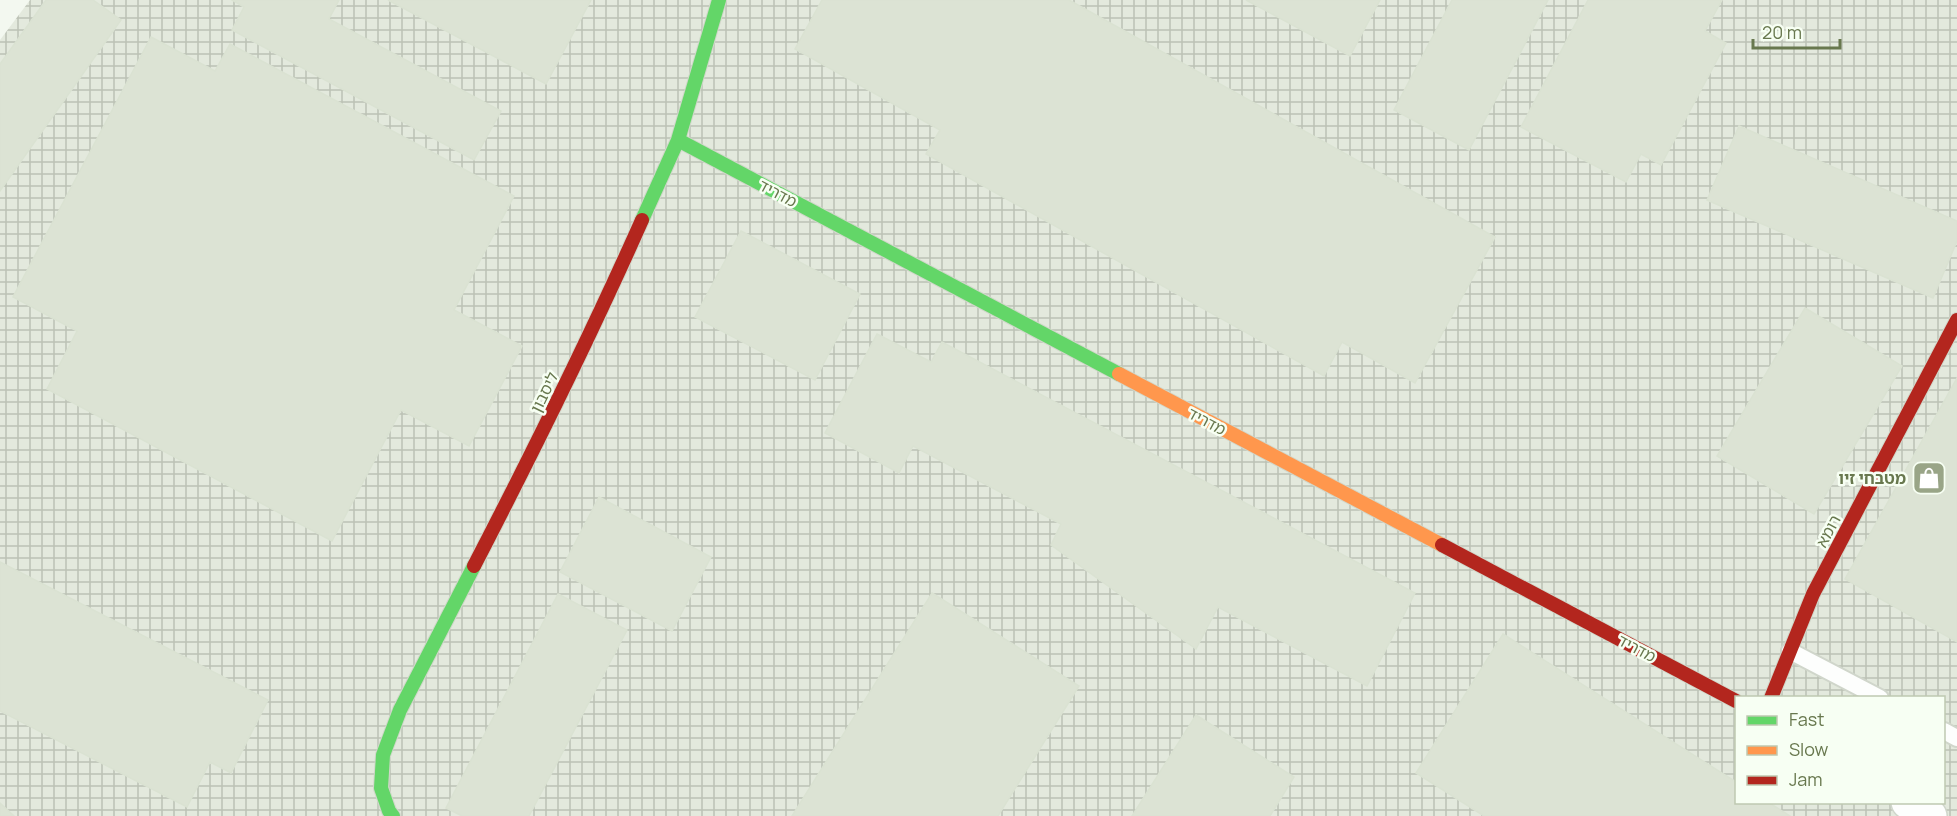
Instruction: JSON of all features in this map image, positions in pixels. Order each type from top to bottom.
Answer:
[{"type":"street","name":"ליסבון","points":[[393,816],[381,788],[383,755],[400,710],[529,460],[603,307],[678,140],[719,0]]},
{"type":"street","name":"מדריד","points":[[678,140],[1735,700]]},
{"type":"street","name":"רומא","points":[[1772,696],[1813,594],[1957,320]]},
{"type":"street","points":[[1911,804],[1930,816]]},
{"type":"lane","points":[[1790,651],[1876,696]]},
{"type":"shaded area","points":[[30,0],[1957,0],[1957,816],[0,816],[0,40]]},
{"type":"building","points":[[46,0],[93,0],[121,20],[0,191],[0,64]]},
{"type":"building","points":[[232,0],[339,0],[329,19],[501,111],[474,160],[232,30],[244,7]]},
{"type":"building","points":[[388,0],[591,0],[546,84]]},
{"type":"building","points":[[822,0],[1069,0],[1495,237],[1415,383],[1342,342],[1324,376],[926,154],[940,130],[795,49]]},
{"type":"building","points":[[1246,0],[1380,0],[1350,56]]},
{"type":"building","points":[[1452,0],[1548,0],[1469,150],[1394,110]]},
{"type":"building","points":[[1588,0],[1722,0],[1705,31],[1726,43],[1661,165],[1641,154],[1626,182],[1521,127]]},
{"type":"building","points":[[151,37],[215,71],[230,44],[514,196],[454,310],[522,346],[469,446],[401,410],[332,541],[47,389],[77,331],[13,297]]},
{"type":"building","points":[[1739,126],[1957,221],[1957,241],[1933,298],[1707,200]]},
{"type":"building","points":[[741,231],[860,294],[815,380],[695,317]]},
{"type":"building","points":[[1805,308],[1902,366],[1814,514],[1717,456]]},
{"type":"building","points":[[877,334],[931,362],[942,342],[1415,593],[1367,686],[1218,607],[1196,649],[1051,545],[1061,524],[913,446],[899,473],[825,433]]},
{"type":"building","name":"מטבחי זיו","points":[[1957,378],[1957,642],[1845,579]]},
{"type":"building","points":[[599,497],[711,557],[672,631],[560,572]]},
{"type":"building","points":[[0,562],[268,700],[231,773],[210,762],[187,807],[0,711]]},
{"type":"building","points":[[932,593],[1079,686],[998,816],[792,816]]},
{"type":"building","points":[[558,594],[627,630],[529,816],[462,816],[446,808]]},
{"type":"building","points":[[1503,634],[1735,781],[1735,804],[1771,804],[1790,816],[1484,816],[1416,773]]},
{"type":"building","points":[[1196,715],[1294,777],[1270,816],[1132,816]]},
{"type":"building","points":[[0,803],[14,816],[0,816]]},
{"type":"traffic: fast","points":[[642,220],[678,140],[719,0]]},
{"type":"traffic: fast","points":[[678,140],[1119,374]]},
{"type":"traffic: fast","points":[[393,816],[381,788],[383,755],[400,710],[474,566]]},
{"type":"traffic: slow","points":[[1119,374],[1442,545]]},
{"type":"traffic: jam","points":[[474,566],[561,394],[642,220]]},
{"type":"traffic: jam","points":[[1772,696],[1813,594],[1957,320]]},
{"type":"traffic: jam","points":[[1442,545],[1735,700]]},
{"type":"place","name":"מטבחי זיו","points":[[1929,478]]}]
